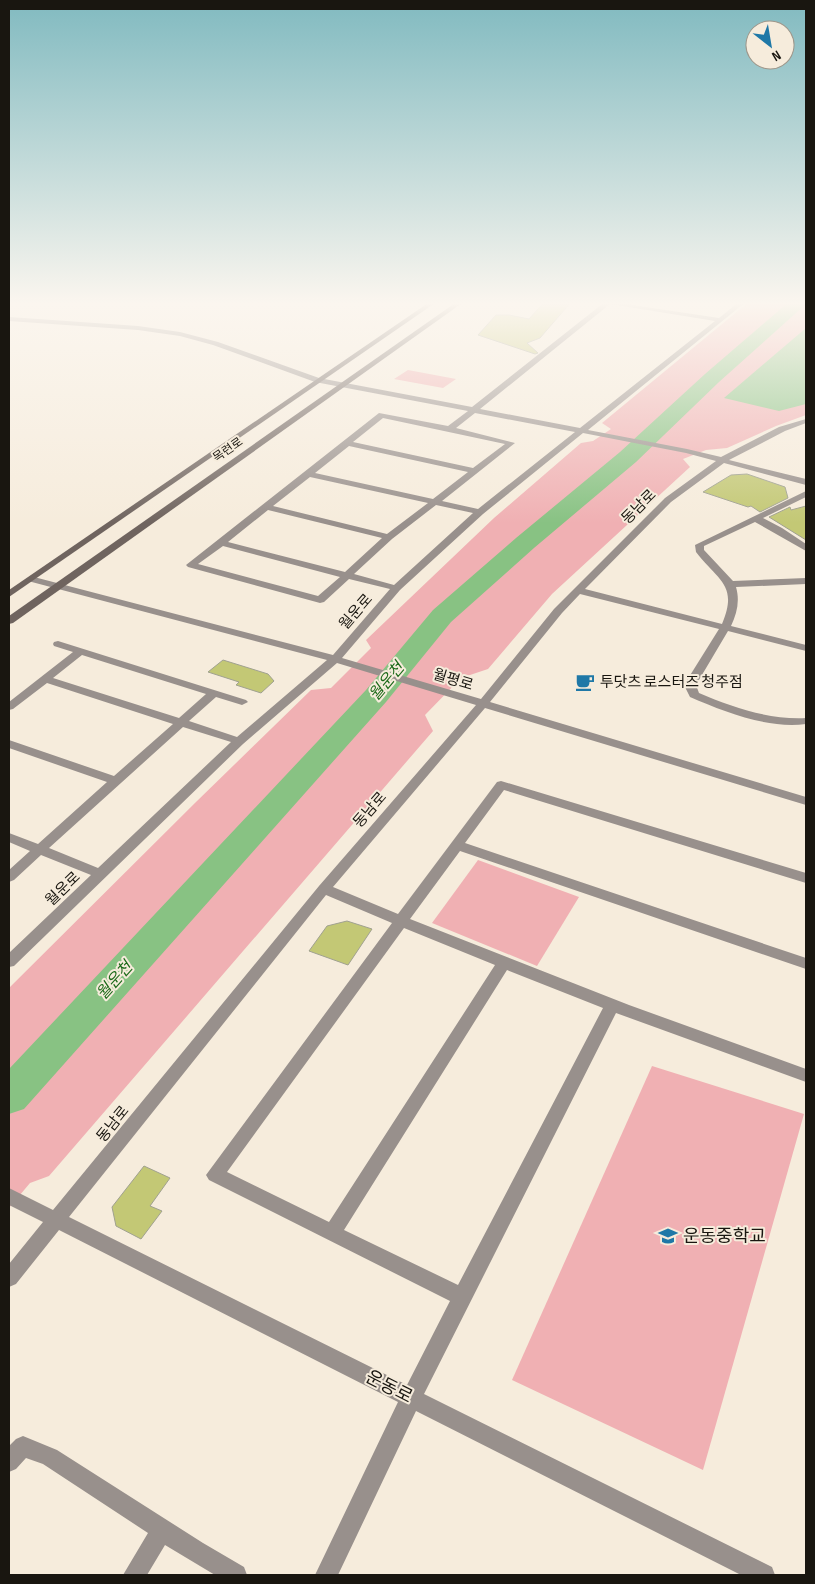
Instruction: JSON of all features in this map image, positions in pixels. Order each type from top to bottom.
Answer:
[{"type":"street","points":[[301,375],[318,380],[687,451],[724,459],[806,482]]},
{"type":"street","name":"목련로","points":[[9,594],[326,375]]},
{"type":"street","name":"목련로","points":[[9,621],[356,375]]},
{"type":"street","points":[[450,429],[517,375]]},
{"type":"street","name":"월운로","points":[[9,962],[239,742],[335,659],[396,588],[480,512],[651,375]]},
{"type":"street","points":[[382,415],[450,429],[511,442],[389,537],[320,600],[191,565],[382,415]]},
{"type":"street","name":"동남로","points":[[9,1278],[324,888],[482,705],[558,611],[668,500],[724,459],[782,429],[806,421]]},
{"type":"street","points":[[348,443],[474,471]]},
{"type":"street","points":[[309,474],[480,512]]},
{"type":"street","points":[[806,494],[700,545],[699,550],[715,566],[731,588],[734,606],[725,628],[693,675],[690,685],[694,695],[712,703],[781,721],[806,721]]},
{"type":"street","points":[[267,507],[389,537]]},
{"type":"street","points":[[755,518],[779,530],[806,548]]},
{"type":"street","points":[[221,543],[396,588]]},
{"type":"street","name":"월평로","points":[[31,578],[335,659],[482,705],[806,801]]},
{"type":"street","points":[[728,584],[806,580]]},
{"type":"street","points":[[579,591],[806,648]]},
{"type":"street","points":[[58,644],[242,702]]},
{"type":"street","points":[[9,707],[80,651]]},
{"type":"street","points":[[45,679],[239,742]]},
{"type":"street","points":[[9,877],[214,693]]},
{"type":"street","points":[[9,744],[116,782]]},
{"type":"street","points":[[462,1297],[215,1175],[501,785],[806,878]]},
{"type":"street","points":[[9,837],[41,848],[100,874]]},
{"type":"street","points":[[457,845],[806,964]]},
{"type":"street","points":[[324,888],[504,963],[612,1005],[806,1075]]},
{"type":"street","points":[[333,1232],[504,963]]},
{"type":"street","points":[[326,1575],[411,1398],[612,1005]]},
{"type":"street","name":"운동로","points":[[12,1197],[764,1575]]},
{"type":"street","points":[[9,1462],[23,1446],[50,1457],[162,1530],[236,1575]]},
{"type":"street","points":[[134,1575],[162,1530]]},
{"type":"shaded area","points":[[400,375],[434,375],[456,379],[443,388],[394,379]]},
{"type":"shaded area","points":[[660,375],[806,375],[806,415],[727,448],[706,450],[683,459],[690,467],[552,594],[488,669],[461,678],[425,715],[433,731],[49,1176],[30,1183],[9,1208],[9,988],[311,690],[331,688],[371,648],[366,640],[494,518],[581,443],[593,441],[611,429],[602,423]]},
{"type":"shaded area","points":[[751,375],[806,375],[806,404],[779,411],[724,398]]},
{"type":"shaded area","points":[[478,860],[579,897],[537,966],[432,923]]},
{"type":"shaded area","points":[[652,1066],[804,1114],[703,1470],[512,1380]]},
{"type":"building","points":[[747,474],[785,487],[788,498],[760,512],[751,506],[748,507],[703,492],[731,475]]},
{"type":"building","points":[[806,506],[806,540],[769,517],[790,507],[791,510]]},
{"type":"building","points":[[223,660],[268,674],[274,681],[261,693],[236,685],[239,682],[208,672]]},
{"type":"building","points":[[347,921],[372,929],[348,965],[309,951],[327,926]]},
{"type":"building","points":[[144,1166],[170,1178],[150,1206],[162,1211],[141,1239],[116,1226],[112,1207]]},
{"type":"waterway","name":"월운천","points":[[9,1097],[376,696],[442,616],[525,543],[628,457],[716,375]]},
{"type":"place","name":"투닷츠 로스터즈 청주점","points":[[585,682]]},
{"type":"place","name":"운동중학교","points":[[668,1236]]}]
